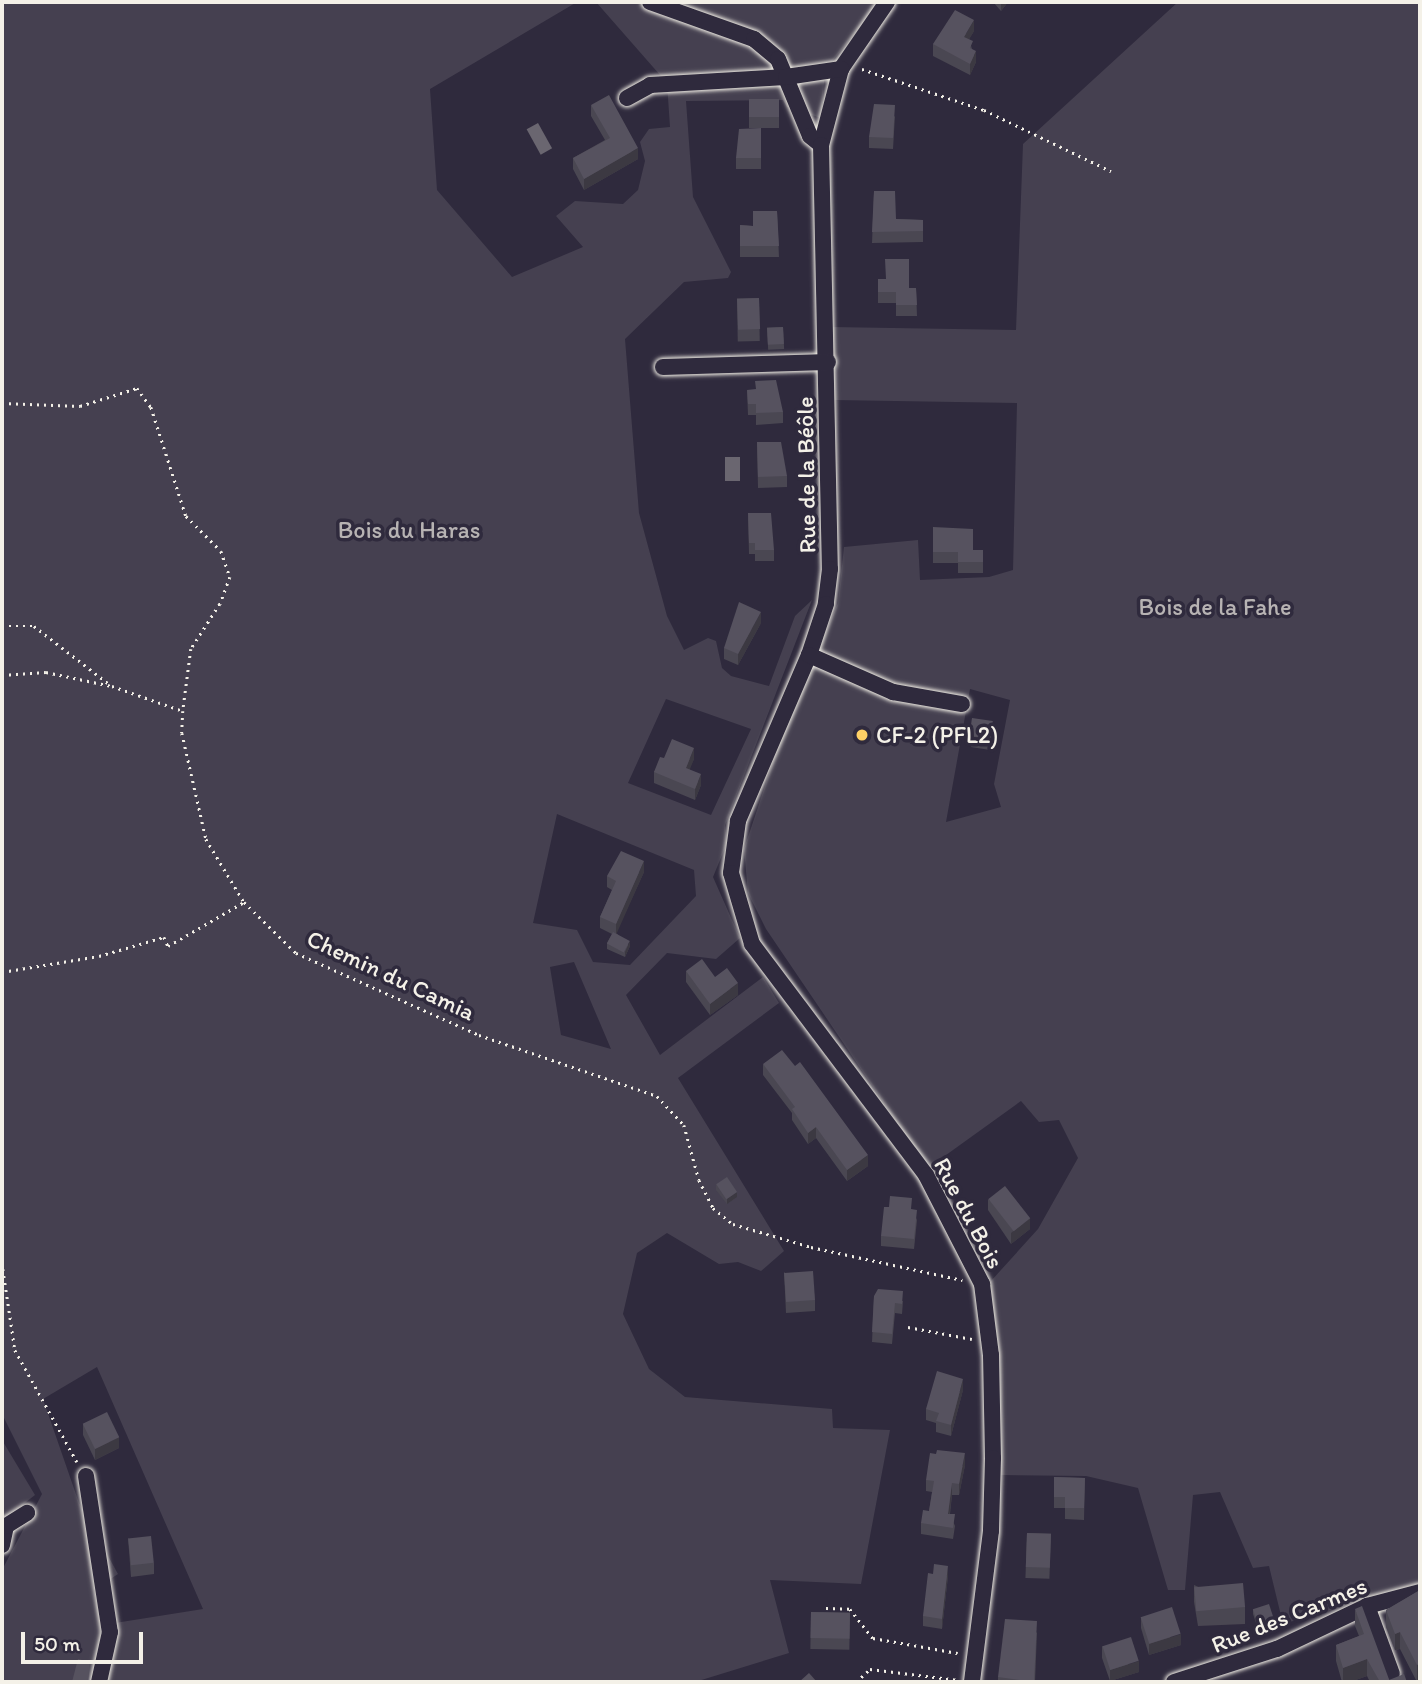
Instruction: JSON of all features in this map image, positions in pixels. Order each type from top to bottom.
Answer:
[{"type":"street","points":[[650,2],[754,39],[778,59],[810,136],[821,145]]},
{"type":"street","name":"Rue de la Béôle","points":[[752,944],[731,873],[733,842],[738,821],[809,655],[826,604],[830,569],[828,362],[821,145],[843,66],[887,2]]},
{"type":"street","points":[[627,98],[650,85],[786,77],[843,66]]},
{"type":"street","points":[[663,367],[828,362]]},
{"type":"street","points":[[809,655],[892,692],[962,704]]},
{"type":"street","name":"Rue du Bois","points":[[752,944],[926,1175],[982,1284],[989,1341],[991,1531],[972,1682]]},
{"type":"street","points":[[86,1476],[110,1632],[99,1682]]},
{"type":"street","points":[[2,1545],[6,1527],[27,1513]]},
{"type":"street","name":"Rue des Carmes","points":[[1174,1682],[1277,1649],[1367,1606],[1420,1592]]},
{"type":"street","points":[[1367,1606],[1392,1674]]},
{"type":"path","points":[[843,66],[984,110],[1111,170]]},
{"type":"path","name":"Chemin du Camia","points":[[2,403],[80,406],[137,388],[152,407],[186,516],[221,551],[230,577],[220,604],[191,649],[183,711],[182,733],[206,839],[244,902],[296,953],[345,978],[479,1035],[657,1096],[684,1125],[699,1180],[713,1208],[733,1224],[811,1247],[982,1284]]},
{"type":"path","points":[[2,626],[34,626],[112,686]]},
{"type":"path","points":[[2,675],[46,672],[112,686],[183,711]]},
{"type":"path","points":[[2,972],[99,956],[164,937],[168,946],[244,902]]},
{"type":"path","points":[[2,1262],[15,1350],[86,1476]]},
{"type":"path","points":[[908,1327],[927,1334],[989,1341]]},
{"type":"path","points":[[826,1608],[850,1609],[873,1638],[975,1656]]},
{"type":"path","points":[[856,1682],[870,1669],[972,1682]]},
{"type":"green space","name":"Bois du Haras","points":[[2,2],[577,2],[430,89],[437,190],[512,277],[583,247],[556,216],[575,201],[623,204],[638,190],[645,161],[640,142],[649,129],[670,127],[667,83],[596,2],[880,2],[825,70],[821,118],[787,107],[783,100],[686,101],[693,197],[731,272],[728,278],[684,282],[625,339],[639,513],[667,616],[684,650],[708,638],[716,641],[722,668],[731,676],[769,686],[795,616],[812,600],[725,825],[727,843],[713,877],[740,938],[716,959],[667,953],[626,995],[660,1055],[763,977],[779,1003],[678,1078],[784,1251],[761,1271],[738,1262],[719,1264],[667,1233],[637,1253],[623,1314],[649,1369],[685,1397],[832,1409],[833,1428],[890,1430],[861,1584],[770,1580],[789,1653],[695,1682],[2,1682],[2,1570],[42,1494],[2,1414]],"holes":[[[666,699],[751,729],[711,815],[628,783]],[[557,814],[694,870],[696,896],[630,965],[593,962],[577,930],[533,923]],[[574,962],[611,1049],[561,1035],[550,967]],[[97,1367],[203,1609],[115,1623],[100,1653],[100,1620],[94,1590],[118,1574],[79,1503],[43,1399]]]},
{"type":"green space","name":"Bois de la Fahe","points":[[1178,2],[1420,2],[1420,1583],[1283,1624],[1269,1566],[1253,1568],[1220,1492],[1193,1495],[1185,1590],[1168,1590],[1138,1488],[1086,1476],[1001,1475],[991,1281],[1038,1229],[1078,1158],[1059,1120],[1039,1122],[1021,1101],[928,1168],[766,929],[748,893],[744,849],[780,741],[838,603],[844,547],[918,540],[920,580],[989,577],[1013,570],[1017,403],[834,400],[831,327],[1016,330],[1023,144]],"holes":[[[970,689],[1010,700],[994,784],[1001,807],[946,822]]]},
{"type":"green space","points":[[2,1440],[35,1495],[2,1521]]},
{"type":"shaded area","points":[[538,123],[552,148],[541,155],[527,129]]},
{"type":"shaded area","points":[[725,457],[740,457],[740,481],[725,481]]},
{"type":"building","points":[[955,10],[974,20],[964,37],[973,41],[970,48],[976,51],[970,64],[933,44]]},
{"type":"building","points":[[609,95],[638,148],[584,179],[573,158],[610,138],[591,105]]},
{"type":"building","points":[[749,99],[779,99],[779,117],[749,117]]},
{"type":"building","points":[[874,104],[895,105],[893,138],[869,137]]},
{"type":"building","points":[[761,128],[761,158],[736,158],[739,129]]},
{"type":"building","points":[[874,191],[895,191],[896,219],[923,220],[923,231],[872,232]]},
{"type":"building","points":[[753,211],[777,211],[779,246],[740,246],[740,225],[753,226]]},
{"type":"building","points":[[885,259],[909,259],[909,288],[916,288],[917,305],[896,305],[896,292],[878,292],[878,279],[886,279]]},
{"type":"building","points":[[759,298],[760,329],[738,330],[737,299]]},
{"type":"building","points":[[783,327],[784,344],[768,345],[767,328]]},
{"type":"building","points":[[776,380],[783,412],[756,413],[756,404],[748,404],[747,390],[756,389],[755,381]]},
{"type":"building","points":[[757,442],[781,442],[787,476],[758,477]]},
{"type":"building","points":[[748,513],[771,513],[774,550],[755,550],[755,543],[749,543]]},
{"type":"building","points":[[933,527],[973,529],[973,550],[983,550],[983,562],[958,562],[958,552],[933,552]]},
{"type":"building","points":[[739,602],[761,612],[738,654],[724,648]]},
{"type":"building","points":[[972,718],[993,721],[990,739],[969,736]]},
{"type":"building","points":[[672,739],[694,748],[686,768],[701,774],[695,789],[654,772]]},
{"type":"building","points":[[621,851],[644,861],[616,924],[600,917],[616,881],[607,876]]},
{"type":"building","points":[[613,932],[630,941],[624,952],[607,943]]},
{"type":"building","points":[[702,959],[715,977],[727,968],[738,983],[710,1004],[686,971]]},
{"type":"building","points":[[782,1050],[795,1066],[800,1062],[868,1155],[847,1170],[816,1127],[808,1133],[792,1109],[795,1107],[763,1064]]},
{"type":"building","points":[[727,1177],[737,1192],[726,1199],[716,1184]]},
{"type":"building","points":[[1005,1186],[1030,1218],[1014,1231],[988,1199]]},
{"type":"building","points":[[890,1196],[912,1198],[911,1209],[917,1210],[914,1239],[881,1236],[884,1207],[889,1207]]},
{"type":"building","points":[[813,1271],[815,1300],[786,1302],[784,1273]]},
{"type":"building","points":[[878,1289],[903,1291],[902,1304],[895,1303],[892,1334],[872,1332],[874,1296]]},
{"type":"building","points":[[937,1371],[963,1379],[951,1425],[936,1421],[939,1413],[926,1409]]},
{"type":"building","points":[[107,1412],[119,1437],[95,1449],[83,1424]]},
{"type":"building","points":[[937,1450],[965,1453],[959,1484],[952,1483],[948,1514],[955,1514],[953,1528],[921,1523],[923,1510],[929,1511],[934,1481],[926,1480],[930,1453],[936,1454]]},
{"type":"building","points":[[1054,1477],[1085,1478],[1084,1508],[1065,1508],[1065,1497],[1054,1497]]},
{"type":"building","points":[[1027,1533],[1051,1534],[1050,1568],[1026,1567]]},
{"type":"building","points":[[151,1536],[154,1563],[131,1565],[128,1538]]},
{"type":"building","points":[[934,1564],[948,1566],[942,1619],[923,1616],[928,1573],[933,1574]]},
{"type":"building","points":[[1243,1583],[1245,1607],[1196,1611],[1194,1587]]},
{"type":"building","points":[[1420,1590],[1420,1663],[1417,1665],[1400,1632],[1395,1634],[1386,1610]]},
{"type":"building","points":[[1269,1604],[1274,1619],[1258,1624],[1253,1609]]},
{"type":"building","points":[[1362,1606],[1390,1682],[1380,1682],[1367,1659],[1343,1668],[1336,1645],[1364,1634],[1355,1609]]},
{"type":"building","points":[[1172,1607],[1181,1634],[1149,1644],[1141,1617]]},
{"type":"building","points":[[811,1612],[850,1613],[850,1639],[811,1638]]},
{"type":"building","points":[[1005,1619],[1037,1621],[1034,1682],[998,1677]]},
{"type":"building","points":[[1131,1637],[1139,1661],[1110,1670],[1102,1646]]},
{"type":"building","points":[[78,1659],[90,1662],[88,1682],[72,1682]]},
{"type":"building","points":[[809,1673],[817,1682],[799,1682]]},
{"type":"building","points":[[1404,1674],[1407,1682],[1389,1680]]},
{"type":"place","name":"CF-2 (PFL2)","points":[[862,735]]}]
